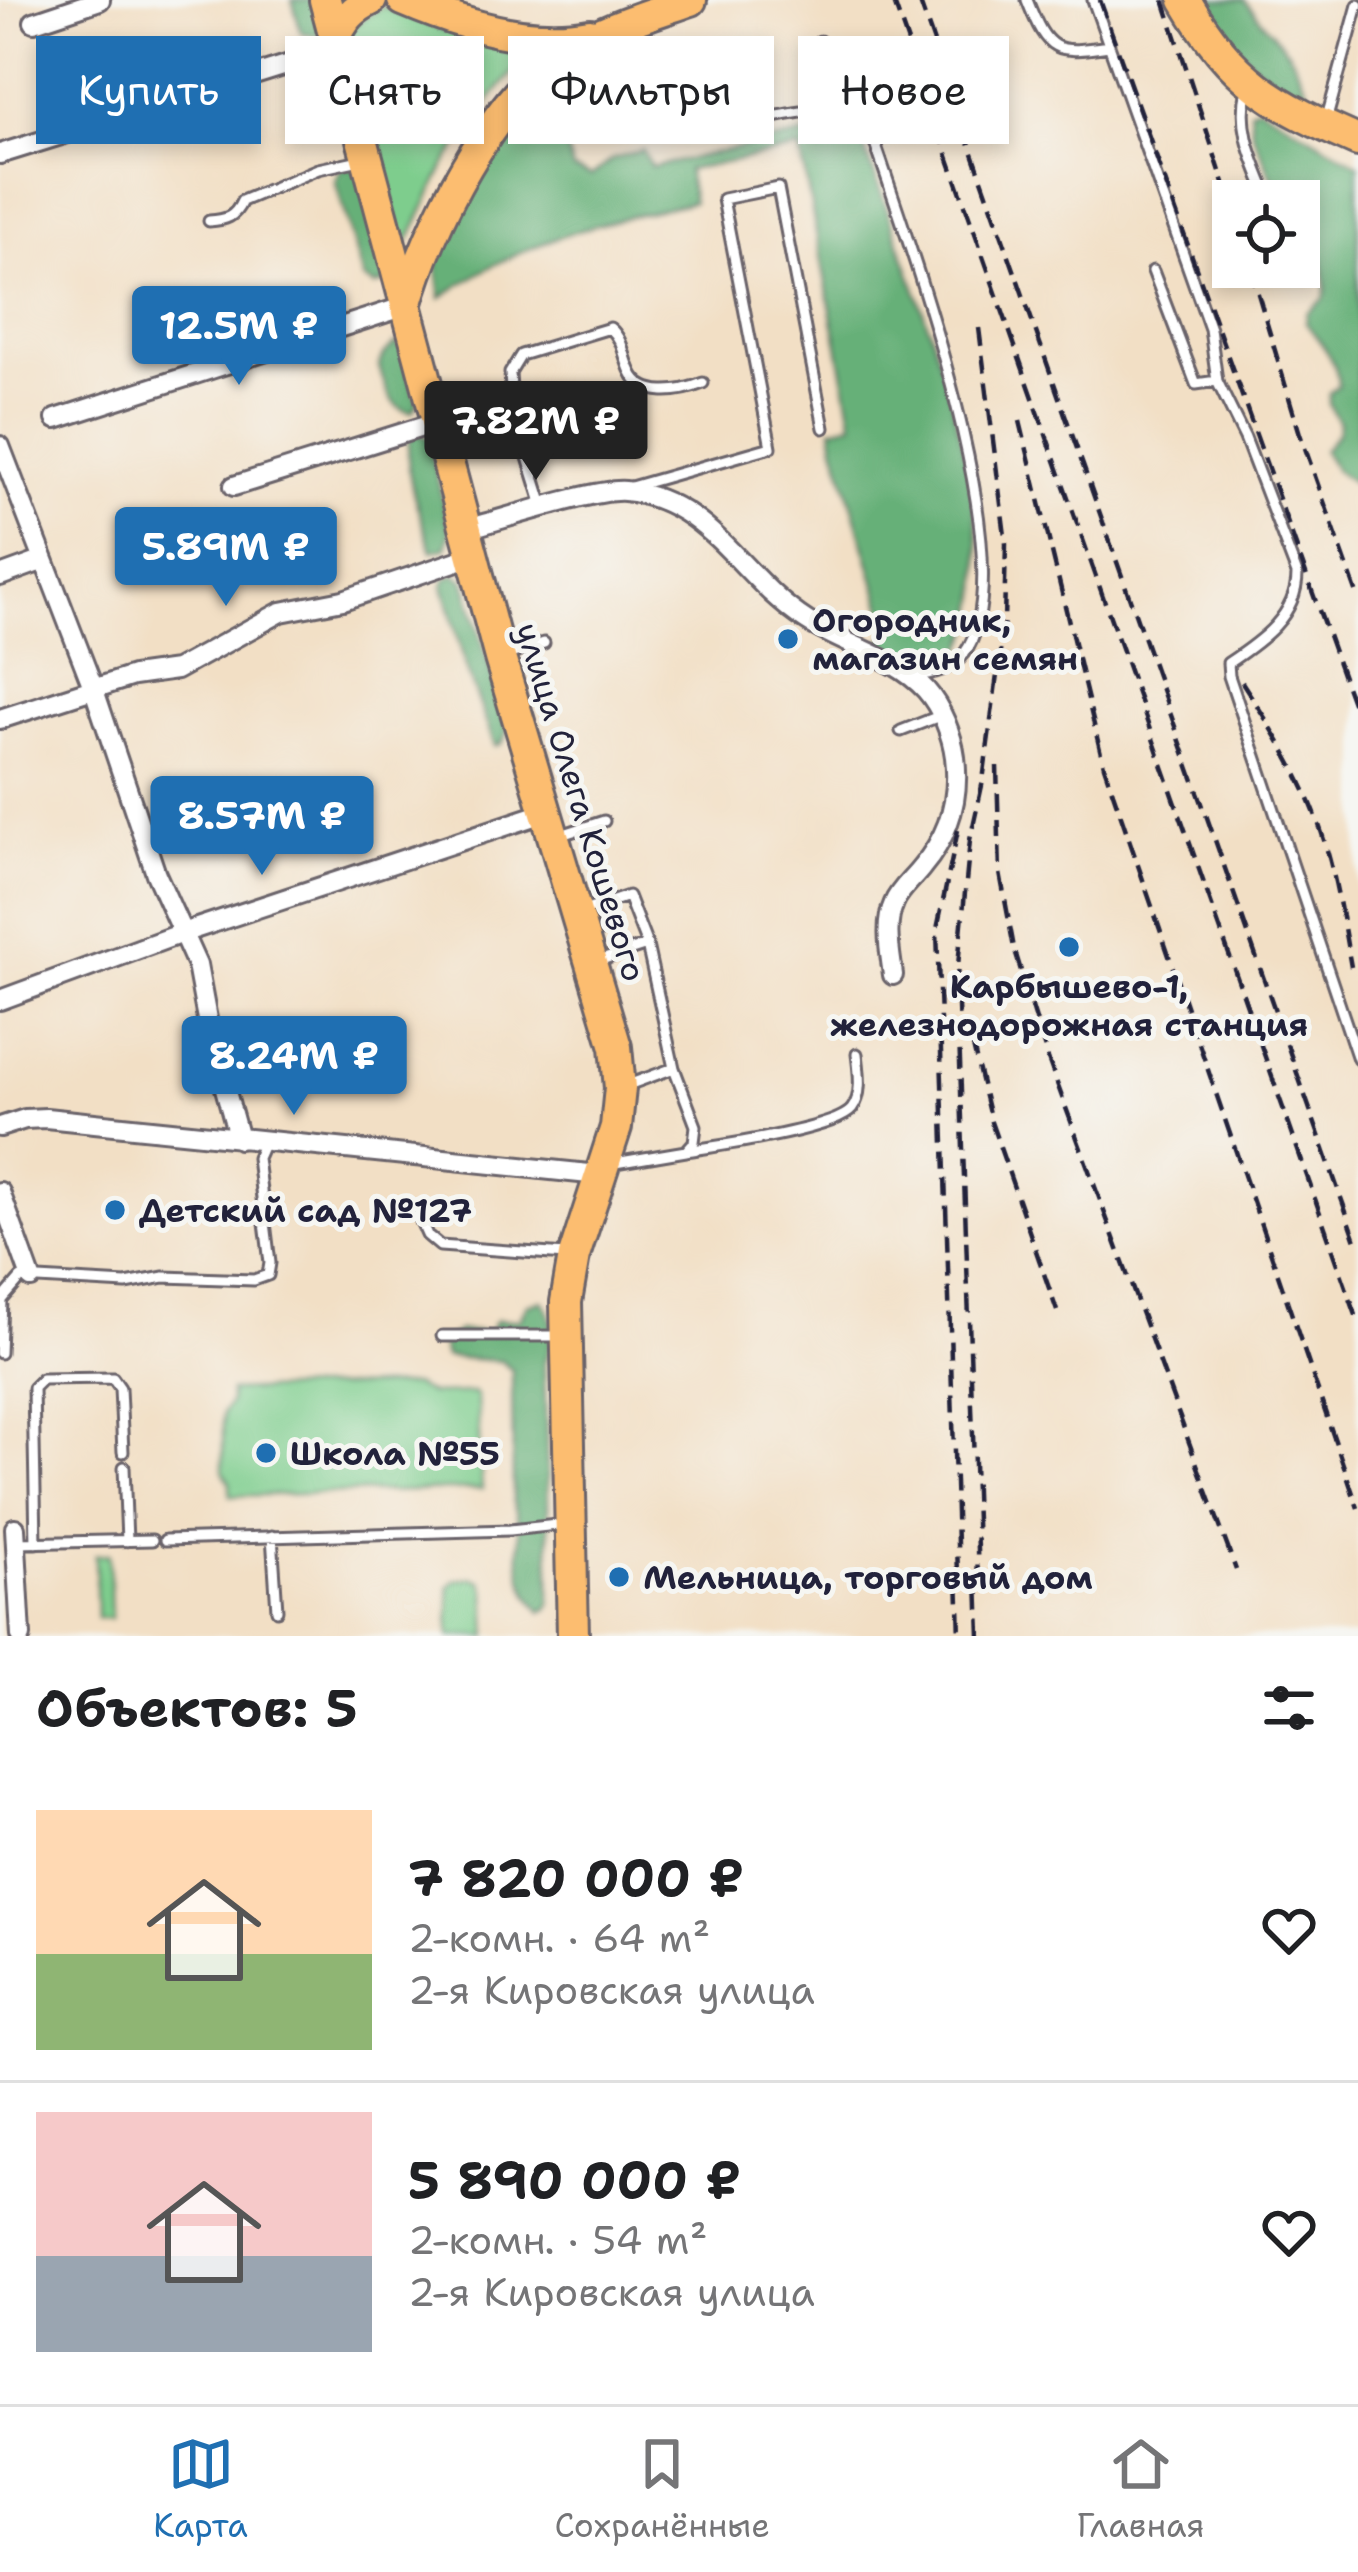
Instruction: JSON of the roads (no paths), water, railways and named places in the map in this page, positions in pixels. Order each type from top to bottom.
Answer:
[{"type":"main road","name":"улица Олега Кошевого","points":[[325,0],[334,36]]},
{"type":"main road","points":[[338,36],[343,20],[371,0]]},
{"type":"main road","points":[[403,0],[451,19],[521,34],[565,37],[607,30]]},
{"type":"main road","points":[[406,262],[513,104],[559,56],[607,30],[691,0]]},
{"type":"main road","points":[[1185,0],[1225,60],[1249,84],[1358,141]]},
{"type":"main road","name":"улица Олега Кошевого","points":[[363,144],[406,262],[406,306],[435,423],[548,825],[616,1046],[620,1088],[616,1127],[574,1256],[565,1336],[573,1636]]},
{"type":"street","points":[[34,22],[100,0]]},
{"type":"street","points":[[0,154],[285,61]]},
{"type":"street","points":[[56,418],[406,306]]},
{"type":"street","points":[[234,486],[435,423]]},
{"type":"street","points":[[0,446],[93,687],[133,812],[203,986],[208,1030],[239,1139]]},
{"type":"street","points":[[0,719],[93,687],[176,670],[281,612],[343,600],[544,509],[620,490],[686,511],[714,530],[769,593],[809,623],[910,675],[943,716],[954,752],[957,791],[936,851],[895,898],[889,919],[893,975]]},
{"type":"street","points":[[0,575],[44,560]]},
{"type":"street","points":[[0,1000],[182,933],[548,825]]},
{"type":"street","points":[[0,1127],[46,1118],[602,1170]]},
{"type":"street","points":[[0,1192],[31,1278]]},
{"type":"street","points":[[17,1535],[9,1572],[21,1636]]},
{"type":"lane","points":[[1027,0],[1049,42],[1067,52],[1109,46]]},
{"type":"lane","points":[[1093,0],[1210,329],[1217,381],[1245,438],[1297,574],[1297,593],[1288,614],[1228,663],[1229,676],[1357,1054]]},
{"type":"lane","points":[[1324,126],[1358,5]]},
{"type":"lane","points":[[1249,84],[1242,109],[1243,134],[1262,180]]},
{"type":"lane","points":[[875,144],[956,393],[975,490],[981,569],[978,622],[964,656],[933,675],[910,675]]},
{"type":"lane","points":[[209,221],[224,220],[237,213],[242,201],[318,169],[367,158]]},
{"type":"lane","points":[[620,490],[771,447],[723,199],[778,188],[824,428]]},
{"type":"lane","points":[[1154,272],[1196,384],[1217,381]]},
{"type":"lane","points":[[544,509],[512,406],[510,373],[521,355],[610,328],[623,345],[633,378],[650,390],[684,391],[703,383]]},
{"type":"lane","points":[[500,658],[544,643]]},
{"type":"lane","points":[[901,731],[943,716]]},
{"type":"lane","points":[[548,825],[604,820]]},
{"type":"lane","points":[[576,914],[628,896],[647,945],[674,1068],[696,1126],[694,1142],[686,1151]]},
{"type":"lane","points":[[591,964],[647,945]]},
{"type":"lane","points":[[602,1170],[777,1136],[842,1118],[855,1107],[860,1084],[856,1054]]},
{"type":"lane","points":[[620,1088],[674,1068]]},
{"type":"lane","points":[[0,1352],[1,1304],[14,1282],[31,1278],[126,1284],[164,1276],[262,1279],[268,1275],[257,1158],[264,1142]]},
{"type":"lane","points":[[419,1217],[427,1235],[440,1246],[574,1256]]},
{"type":"lane","points":[[442,1336],[565,1336]]},
{"type":"lane","points":[[123,1452],[120,1388],[113,1378],[43,1379],[33,1388],[17,1535],[152,1540]]},
{"type":"lane","points":[[124,1467],[127,1540]]},
{"type":"lane","points":[[165,1540],[510,1530],[570,1524]]},
{"type":"lane","points":[[272,1536],[277,1610]]},
{"type":"railway","points":[[893,0],[1358,1321]]},
{"type":"railway","points":[[919,0],[1358,1246]]},
{"type":"railway","points":[[1100,0],[1358,719]]},
{"type":"railway","points":[[1164,0],[1223,180]]},
{"type":"railway","points":[[1256,288],[1300,434],[1358,597]]},
{"type":"railway","points":[[979,328],[1006,544],[1004,622],[983,781],[970,840],[957,976],[980,1636]]},
{"type":"railway","points":[[1020,421],[1104,766],[1358,1508]]},
{"type":"railway","points":[[1242,682],[1288,757],[1319,824],[1351,967]]},
{"type":"railway","points":[[997,766],[1000,873],[1014,948],[1048,1059],[1236,1570]]},
{"type":"railway","points":[[958,830],[937,929],[960,1636]]},
{"type":"railway","points":[[972,1042],[991,1122],[1057,1311]]},
{"type":"place","name":"Огородник, магазин семян","points":[[788,639]]},
{"type":"place","name":"Карбышево-1, железнодорожная станция","points":[[1069,947]]},
{"type":"place","name":"Детский сад №127","points":[[115,1210]]},
{"type":"place","name":"Школа №55","points":[[266,1453]]},
{"type":"place","name":"Мельница, торговый дом","points":[[619,1577]]}]
